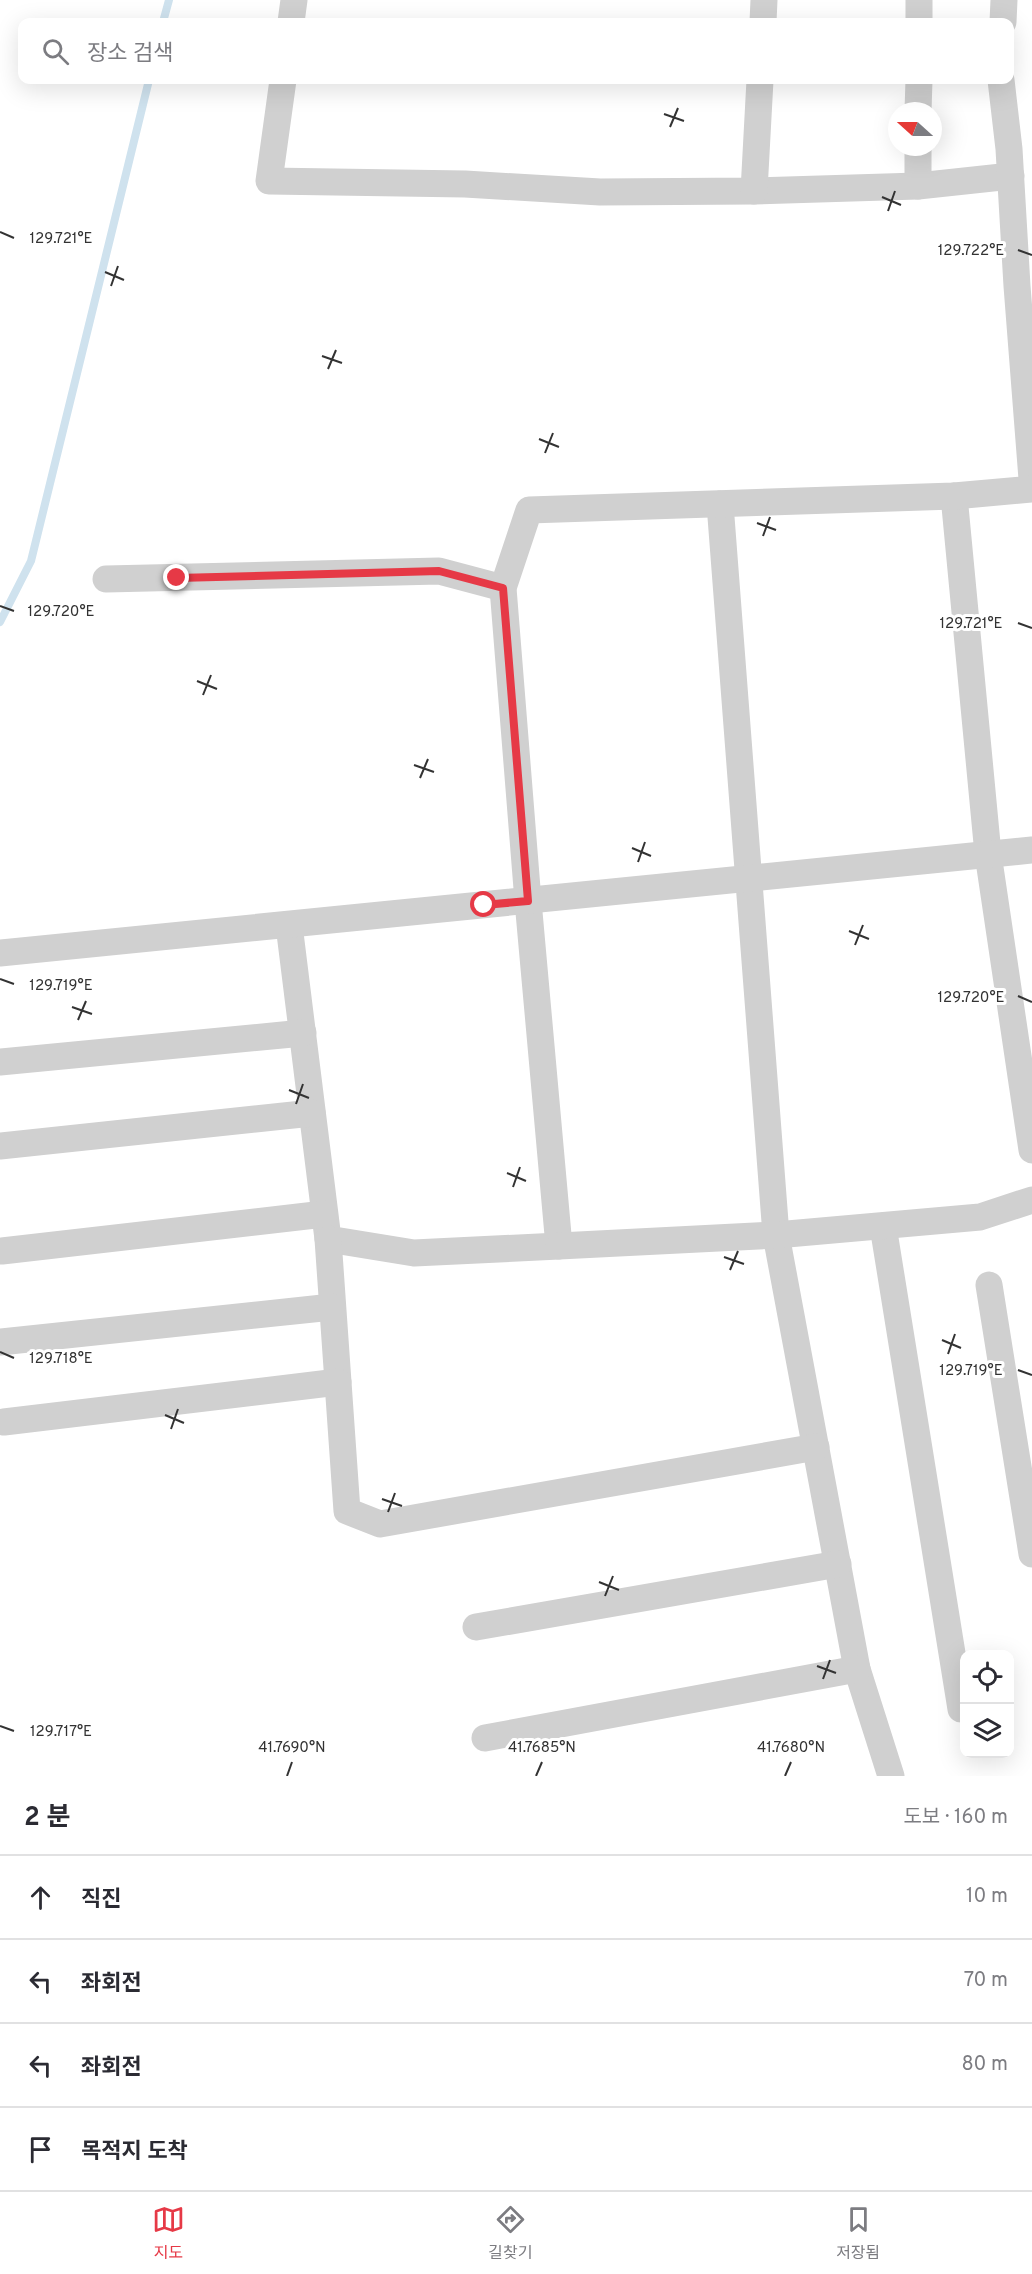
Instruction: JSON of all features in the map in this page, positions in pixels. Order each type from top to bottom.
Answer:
[{"type":"street","points":[[292,18],[294,0]]},
{"type":"street","points":[[763,18],[764,0]]},
{"type":"street","points":[[919,0],[919,18]]},
{"type":"street","points":[[1003,18],[1004,0]]},
{"type":"street","points":[[282,84],[269,181],[465,184],[600,192],[754,191],[918,186],[1011,176]]},
{"type":"street","points":[[754,191],[760,84]]},
{"type":"street","points":[[918,102],[919,84]]},
{"type":"street","points":[[1001,84],[1011,176],[1032,478]]},
{"type":"street","points":[[918,156],[918,186]]},
{"type":"street","points":[[559,1246],[503,588],[530,510],[954,496],[1032,489]]},
{"type":"street","points":[[954,496],[988,854],[1032,1150]]},
{"type":"street","points":[[720,504],[776,1235],[857,1669],[891,1776]]},
{"type":"street","points":[[106,579],[439,571],[503,588]]},
{"type":"street","points":[[0,953],[1032,850]]},
{"type":"street","points":[[289,925],[326,1227],[347,1511],[380,1524],[816,1447]]},
{"type":"street","points":[[0,1062],[303,1034]]},
{"type":"street","points":[[0,1146],[312,1113]]},
{"type":"street","points":[[2,1251],[326,1227],[414,1253],[559,1246],[776,1235],[980,1218],[1032,1200]]},
{"type":"street","points":[[884,1226],[960,1704]]},
{"type":"street","points":[[988,1285],[1032,1554]]},
{"type":"street","points":[[0,1342],[332,1307]]},
{"type":"street","points":[[4,1422],[338,1382]]},
{"type":"street","points":[[476,1627],[838,1564]]},
{"type":"street","points":[[485,1738],[857,1669]]},
{"type":"waterway","points":[[164,18],[169,0]]},
{"type":"waterway","points":[[0,622],[31,561],[148,84]]},
{"type":"route","points":[[177,578],[439,571],[503,588],[528,901],[484,905]]}]
